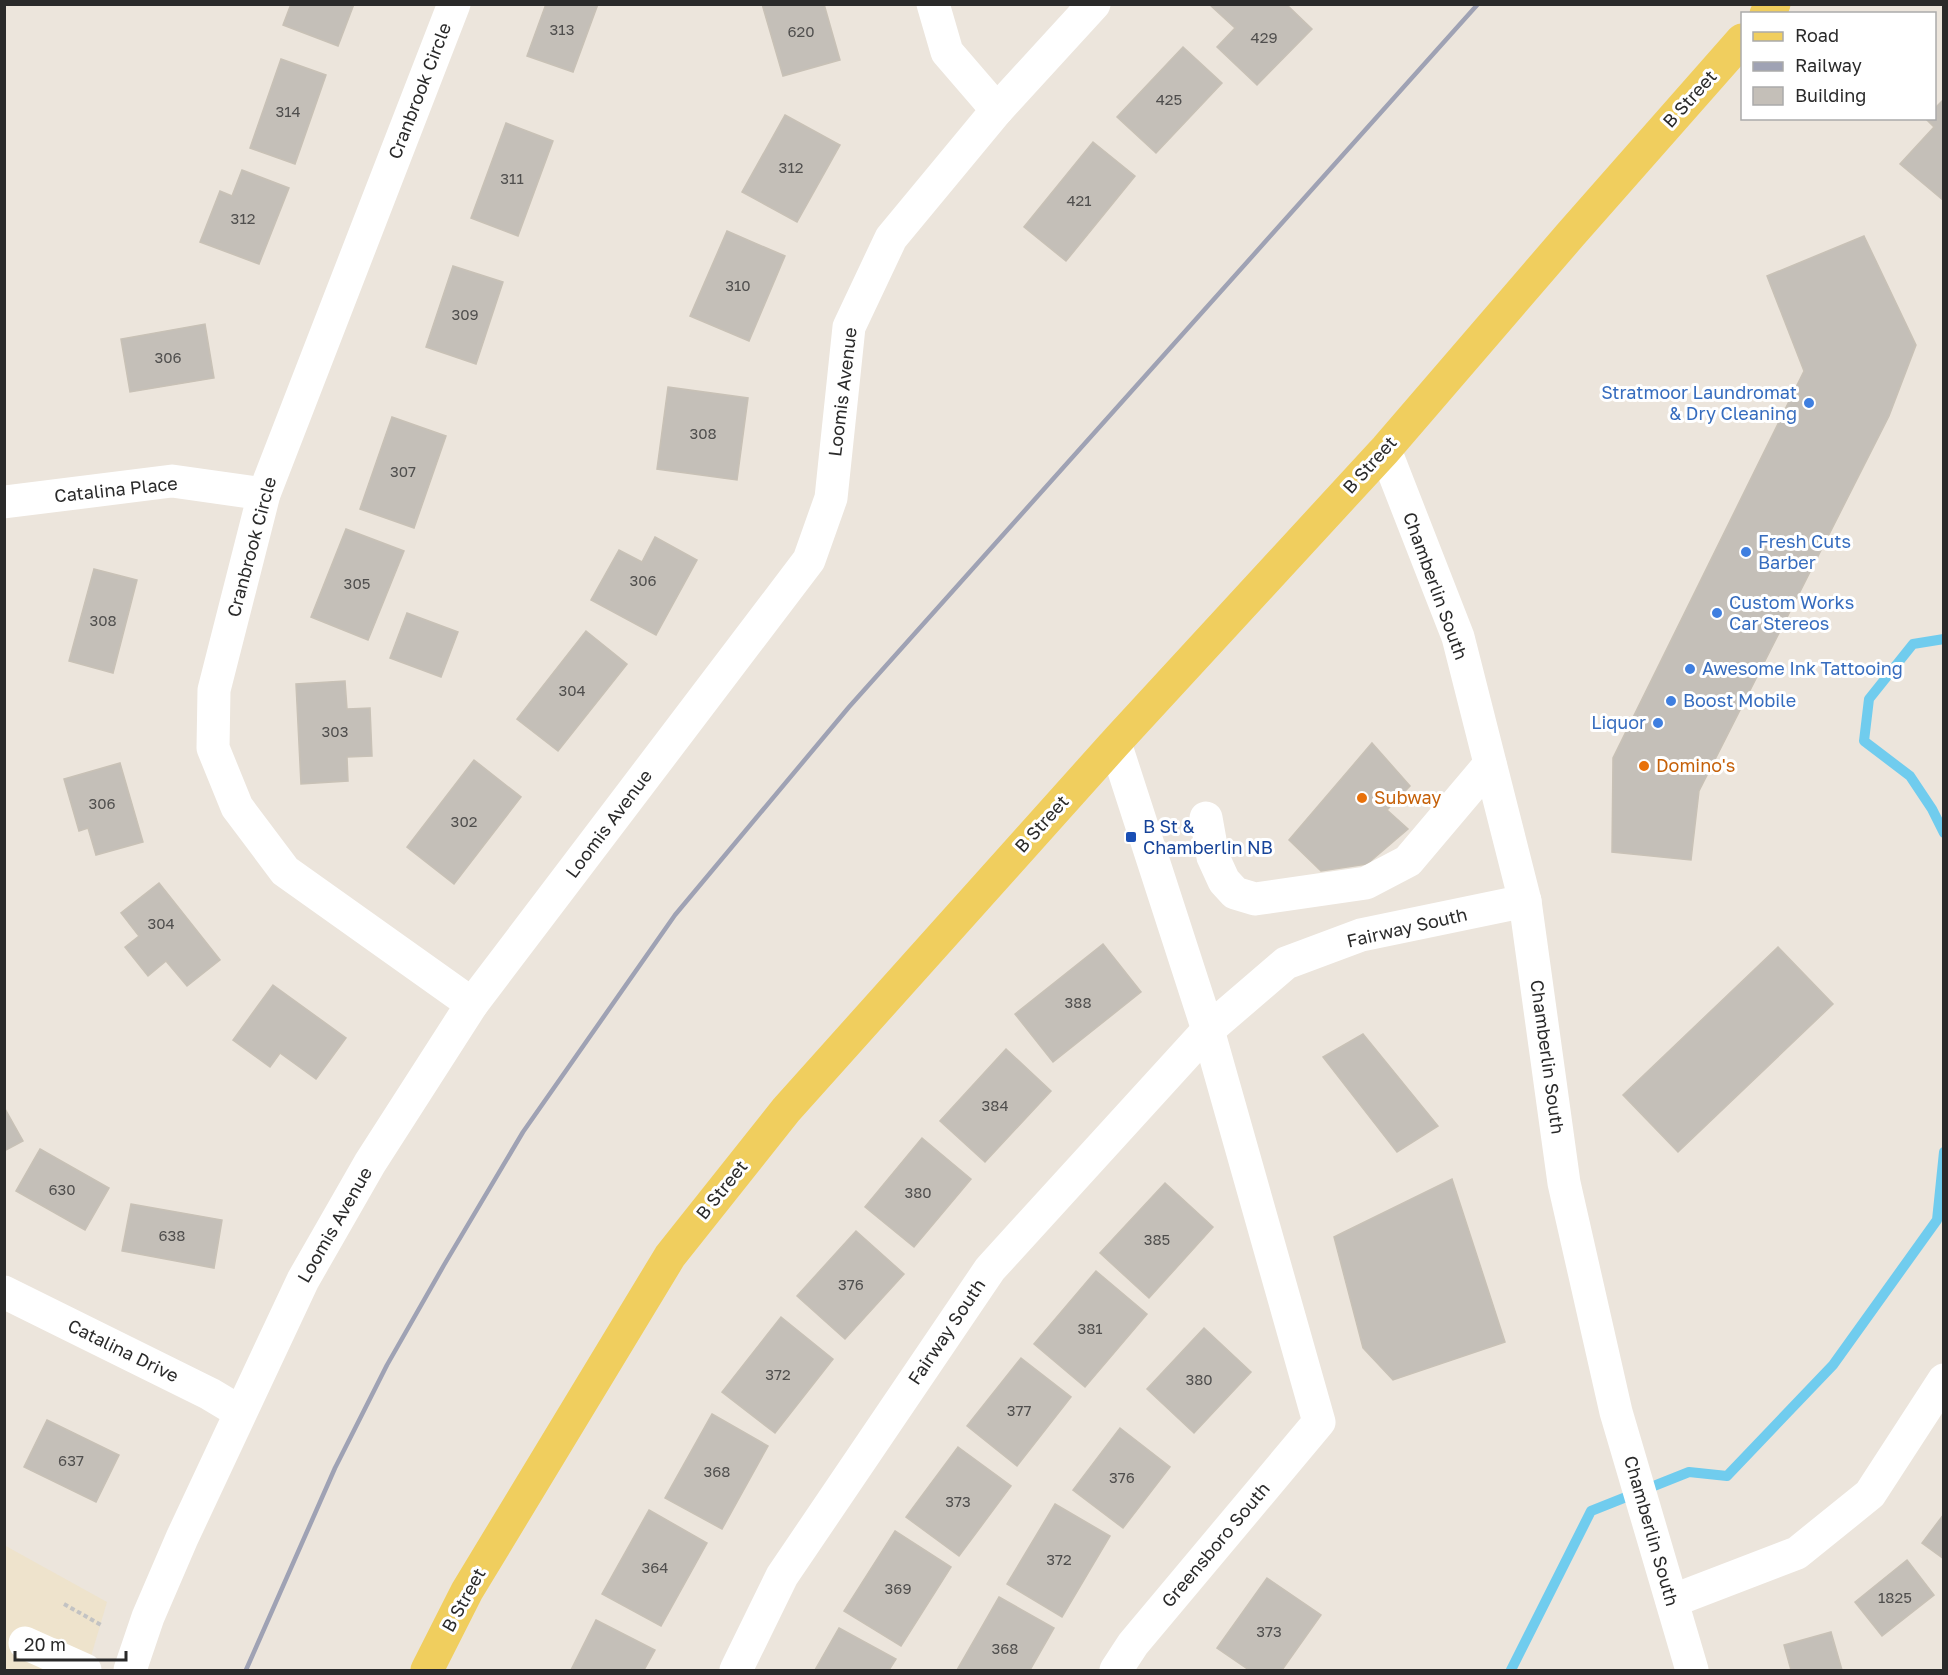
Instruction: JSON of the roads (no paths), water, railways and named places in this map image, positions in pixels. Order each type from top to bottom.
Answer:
[{"type":"main road","name":"B Street","points":[[427,1671],[467,1591],[670,1256],[786,1110],[1115,743],[1385,450],[1571,234],[1741,42]]},
{"type":"street","name":"Cranbrook Circle","points":[[454,4],[264,494],[214,690],[213,748],[237,807],[285,871],[472,1004]]},
{"type":"street","points":[[933,4],[947,52],[997,110]]},
{"type":"street","name":"Loomis Avenue","points":[[130,1671],[148,1617],[240,1412],[303,1280],[370,1163],[472,1004],[808,560],[831,498],[849,327],[891,238],[997,110],[1094,4]]},
{"type":"street","name":"Chamberlin South","points":[[1385,450],[1458,637],[1525,902],[1564,1183],[1616,1413],[1692,1671]]},
{"type":"street","name":"Catalina Place","points":[[4,502],[172,481],[264,494]]},
{"type":"street","points":[[1115,743],[1208,1029]]},
{"type":"street","points":[[1206,818],[1213,857],[1224,881],[1235,893],[1255,899],[1366,883],[1408,861],[1490,764]]},
{"type":"street","name":"Fairway South","points":[[736,1671],[782,1576],[990,1269],[1208,1029],[1286,963],[1361,935],[1525,902]]},
{"type":"street","name":"Greensboro South","points":[[1116,1671],[1133,1644],[1319,1422],[1208,1029]]},
{"type":"street","name":"Catalina Drive","points":[[4,1293],[210,1394],[240,1412]]},
{"type":"street","points":[[1672,1601],[1797,1553],[1870,1494],[1944,1380]]},
{"type":"street","points":[[25,1643],[85,1671]]},
{"type":"waterway","points":[[1944,639],[1913,644],[1869,699],[1864,741],[1910,776],[1932,809],[1944,833]]},
{"type":"waterway","points":[[1511,1670],[1591,1511],[1689,1472],[1727,1476],[1833,1365],[1937,1220],[1944,1152]]},
{"type":"railway","points":[[246,1670],[335,1468],[387,1365],[523,1132],[675,915],[849,707],[1478,4]]},
{"type":"place","name":"Stratmoor Laundromat & Dry Cleaning","points":[[1809,403]]},
{"type":"place","name":"Fresh Cuts Barber","points":[[1746,552]]},
{"type":"place","name":"Custom Works Car Stereos","points":[[1717,613]]},
{"type":"place","name":"Awesome Ink Tattooing","points":[[1690,669]]},
{"type":"place","name":"Boost Mobile","points":[[1671,701]]},
{"type":"place","name":"Liquor","points":[[1658,723]]},
{"type":"place","name":"Domino's","points":[[1644,766]]},
{"type":"place","name":"Subway","points":[[1362,798]]},
{"type":"place","name":"B St & Chamberlin NB","points":[[1131,837]]}]
